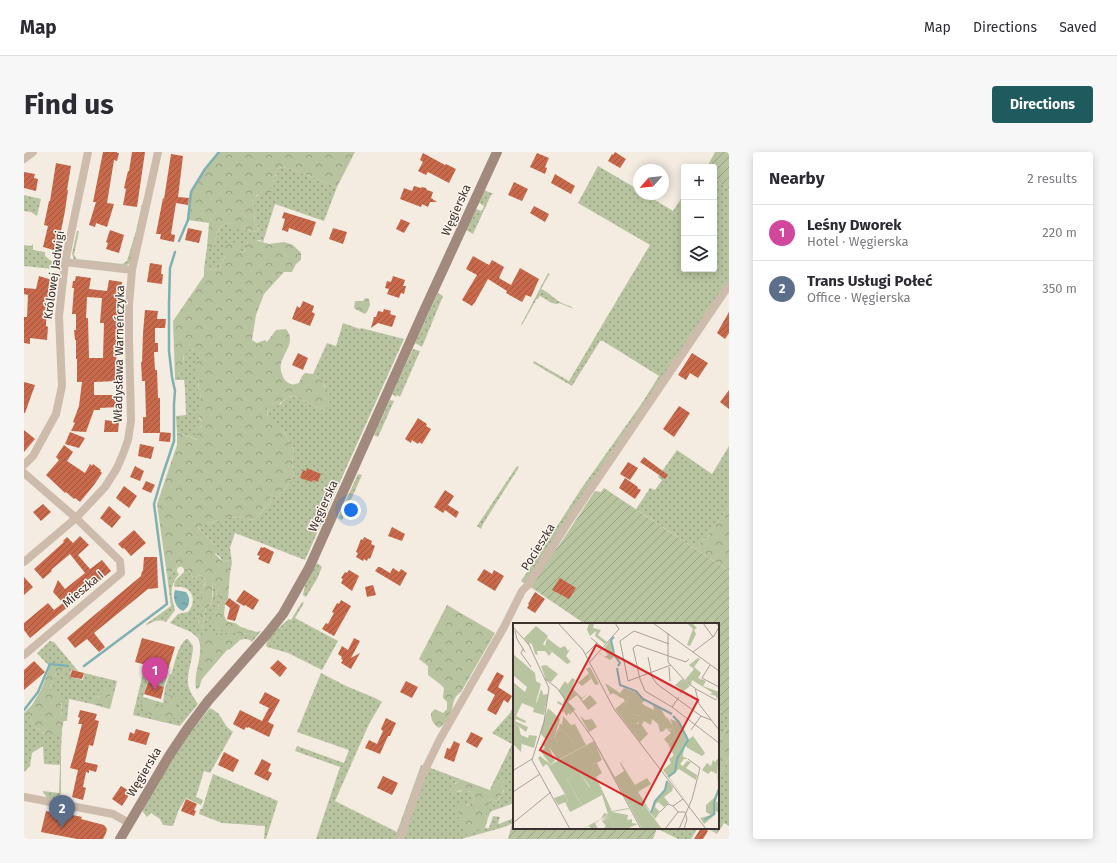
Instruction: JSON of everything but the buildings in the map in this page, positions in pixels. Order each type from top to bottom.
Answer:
[{"type":"main road","name":"Węgierska","points":[[120,839],[169,756],[187,729],[207,702],[283,614],[309,568],[497,152]]},
{"type":"street","points":[[24,159],[33,152]]},
{"type":"street","name":"Królowej Jadwigi","points":[[24,465],[33,456],[56,414],[62,386],[59,316],[65,262],[88,152]]},
{"type":"street","name":"Władysława Warneńczyka","points":[[24,562],[76,518],[106,487],[117,468],[128,440],[132,421],[129,311],[132,270],[158,152]]},
{"type":"street","points":[[65,262],[132,270]]},
{"type":"street","name":"Pocieszka","points":[[400,839],[422,776],[440,739],[504,627],[522,591],[529,584],[567,524],[729,285]]},
{"type":"street","points":[[24,473],[76,518]]},
{"type":"street","name":"Mieszka I","points":[[24,655],[121,573],[120,560],[76,518]]},
{"type":"street","points":[[24,797],[113,814],[129,823]]},
{"type":"green space","points":[[219,152],[355,152],[337,187],[294,170],[282,167],[277,169],[278,176],[275,175],[273,183],[274,190],[269,193],[258,195],[255,199],[252,199],[255,224],[259,229],[257,232],[233,227],[232,224],[227,222],[219,229],[213,247],[207,247],[209,223],[188,220],[191,192],[205,169]]},
{"type":"green space","points":[[715,152],[729,152],[729,190],[717,180],[717,164],[709,164]]},
{"type":"green space","points":[[598,166],[633,186],[633,200],[655,200],[673,211],[681,199],[681,272],[717,272],[717,180],[729,190],[729,281],[525,584],[521,581],[581,489],[642,403],[659,376],[603,341],[600,341],[572,386],[533,363],[534,361],[569,381],[650,245],[578,203]]},
{"type":"green space","points":[[282,167],[294,170],[337,187],[324,221],[275,204],[263,242],[260,240],[248,241],[244,252],[240,251],[226,255],[221,263],[220,270],[204,269],[207,247],[213,247],[219,229],[227,222],[246,230],[257,232],[259,229],[255,224],[252,199],[260,194],[263,194],[273,183],[275,175],[277,176],[277,169]]},
{"type":"green space","points":[[484,190],[494,194],[491,195],[473,234],[466,230],[476,209],[482,211],[484,206],[479,203]]},
{"type":"green space","points":[[24,195],[41,199],[37,216],[31,212],[24,211]]},
{"type":"green space","points":[[142,204],[132,259],[129,264],[124,266],[74,259],[72,254],[77,231],[79,231],[74,255],[77,259],[122,264],[127,261]]},
{"type":"green space","points":[[252,239],[269,244],[284,242],[293,245],[301,253],[301,260],[296,264],[292,272],[284,272],[264,294],[256,315],[252,340],[257,343],[265,340],[267,342],[276,330],[286,329],[290,342],[281,365],[284,379],[290,384],[296,384],[299,383],[305,373],[313,374],[321,379],[330,393],[330,403],[325,411],[294,396],[286,398],[275,408],[267,407],[268,418],[284,432],[294,449],[292,463],[294,475],[277,498],[271,495],[271,502],[254,520],[227,517],[223,526],[221,526],[217,520],[210,524],[198,527],[215,545],[215,554],[223,562],[228,560],[232,563],[228,599],[225,604],[224,615],[226,620],[256,632],[254,635],[223,630],[215,626],[212,618],[214,613],[218,610],[219,602],[216,592],[220,588],[213,583],[211,602],[208,608],[206,608],[202,629],[198,629],[197,624],[199,622],[200,599],[202,594],[200,588],[206,584],[201,575],[193,578],[191,573],[184,567],[178,566],[167,575],[157,504],[177,445],[177,432],[197,440],[196,430],[202,426],[202,422],[197,413],[201,398],[198,392],[199,377],[196,376],[196,367],[200,355],[196,351],[190,349],[186,355],[183,354],[184,366],[177,377],[175,377],[173,321],[204,276],[204,269],[220,270],[221,263],[226,255],[224,247],[228,242],[238,243],[240,251],[244,252],[248,241]]},
{"type":"green space","points":[[33,244],[33,250],[45,252],[45,256],[54,263],[53,269],[24,266],[24,245],[31,246]]},
{"type":"green space","points":[[548,273],[551,275],[549,275],[541,289],[560,302],[574,309],[559,303],[552,303],[540,296],[521,325]]},
{"type":"green space","points":[[438,293],[443,296],[422,347],[415,343]]},
{"type":"green space","points":[[365,298],[369,299],[370,305],[365,314],[354,307],[355,301],[363,301]]},
{"type":"green space","points":[[343,323],[360,329],[404,339],[305,560],[235,533],[230,548],[232,563],[228,560],[223,562],[215,553],[215,545],[198,526],[210,524],[217,520],[224,524],[227,517],[254,520],[271,502],[271,495],[277,498],[288,485],[294,475],[292,463],[294,449],[284,432],[268,418],[267,407],[281,404],[287,398],[294,396],[325,411],[326,387],[321,379],[313,374],[327,343],[336,346]]},
{"type":"green space","points":[[190,349],[197,351],[200,354],[196,366],[196,375],[199,377],[198,391],[201,397],[199,418],[202,422],[202,425],[199,428],[198,440],[177,432],[176,416],[186,415],[184,380],[175,380],[175,377],[177,377],[182,369],[184,360],[183,354]]},
{"type":"green space","points":[[413,349],[420,351],[400,397],[397,395],[396,397],[392,394]]},
{"type":"green space","points":[[390,400],[394,401],[378,437],[374,435]]},
{"type":"green space","points":[[729,446],[729,506],[705,540],[703,539],[696,549],[636,509],[650,488],[655,490],[662,480],[658,477],[677,450],[712,474]]},
{"type":"green space","points":[[517,466],[519,467],[481,529],[477,526]]},
{"type":"green space","points":[[358,474],[362,475],[342,520],[338,518]]},
{"type":"green space","points":[[604,488],[729,571],[729,717],[719,711],[719,623],[584,623],[529,586],[562,541],[595,491],[601,492]]},
{"type":"green space","points":[[729,506],[729,571],[696,549],[703,539],[705,540]]},
{"type":"green space","points":[[317,563],[322,567],[317,579],[306,597],[303,595],[305,585]]},
{"type":"green space","points":[[178,566],[184,567],[188,570],[193,578],[201,575],[206,584],[202,586],[201,592],[198,623],[199,629],[202,629],[206,608],[210,606],[213,596],[213,583],[220,588],[216,592],[219,602],[218,610],[214,613],[214,623],[217,628],[254,635],[256,632],[261,631],[252,642],[248,639],[240,640],[239,636],[200,634],[198,638],[191,632],[170,623],[178,614],[188,612],[193,603],[192,594],[186,588],[174,586],[175,581],[184,572],[182,567],[177,569],[179,574],[176,578],[172,587],[175,610],[166,622],[158,621],[147,625],[146,624],[171,606],[167,575]]},
{"type":"green space","points":[[302,602],[304,603],[295,618],[338,641],[322,670],[288,653],[267,647],[266,645],[276,631],[289,619],[291,620]]},
{"type":"green space","points":[[447,605],[495,633],[461,692],[455,698],[449,718],[439,728],[433,722],[431,713],[435,709],[443,713],[447,709],[447,702],[443,698],[444,688],[428,675],[428,666],[419,659]]},
{"type":"green space","points":[[202,631],[239,636],[240,640],[227,650],[202,679],[199,688],[197,689],[196,675],[200,656],[200,644],[198,638]]},
{"type":"green space","points":[[186,639],[188,639],[193,646],[188,684],[198,704],[180,726],[133,715],[143,673],[147,683],[143,697],[163,703],[165,688],[170,674],[171,675],[180,646]]},
{"type":"green space","points":[[50,641],[54,642],[78,671],[71,670],[70,677],[83,680],[84,673],[117,681],[110,709],[106,700],[112,691],[95,697],[92,704],[69,699],[67,721],[63,721],[61,712],[62,703],[49,690],[56,673],[58,671],[66,670],[55,664],[50,667],[37,653]]},
{"type":"green space","points":[[55,664],[67,666],[66,670],[56,673],[49,690],[62,696],[61,714],[63,718],[63,726],[60,732],[47,737],[44,732],[42,733],[40,731],[39,728],[37,729],[31,722],[30,716],[27,716],[25,713],[41,690],[50,667]]},
{"type":"green space","points":[[146,670],[161,675],[167,675],[164,687],[148,682]]},
{"type":"green space","points":[[321,673],[382,702],[369,724],[335,801],[397,832],[421,765],[423,766],[399,839],[316,839],[340,767],[295,751],[297,746],[344,763],[349,750],[297,732]]},
{"type":"green space","points":[[107,687],[112,688],[110,696],[107,697],[106,700],[111,701],[110,708],[92,704],[95,697],[101,696],[103,689]]},
{"type":"green space","points":[[179,693],[180,697],[176,708],[181,716],[179,718],[172,718],[168,722],[153,716],[140,706],[143,699],[162,706],[169,705],[168,695],[172,696]]},
{"type":"green space","points":[[513,707],[513,803],[492,811],[488,818],[485,815],[490,799],[497,801],[504,791],[498,785],[492,785],[512,744],[492,733],[510,713]]},
{"type":"green space","points":[[210,708],[218,713],[227,727],[233,732],[210,773],[204,771],[196,797],[203,800],[201,805],[186,798],[178,811],[173,826],[163,825],[160,819],[151,813],[147,817],[142,808],[144,803],[190,733]]},
{"type":"green space","points":[[26,711],[25,713],[30,716],[31,722],[37,729],[39,728],[42,733],[62,728],[61,801],[47,798],[43,792],[59,793],[60,765],[44,764],[43,746],[32,753],[30,766],[24,772],[24,713]]},
{"type":"green space","points":[[719,711],[729,717],[729,724],[719,741]]},
{"type":"green space","points":[[729,724],[729,758],[719,777],[719,741]]},
{"type":"green space","points":[[729,758],[729,826],[724,823],[717,834],[709,829],[719,829],[719,777]]},
{"type":"green space","points":[[428,767],[460,779],[455,783],[454,788],[449,791],[471,792],[475,799],[464,808],[460,817],[477,826],[479,831],[489,828],[493,816],[500,817],[499,824],[513,818],[513,823],[461,839],[403,839]]},
{"type":"green space","points":[[213,774],[278,801],[266,839],[264,839],[265,826],[222,823],[199,814]]},
{"type":"green space","points":[[460,779],[490,790],[492,785],[497,784],[500,780],[504,781],[503,792],[499,799],[497,801],[490,799],[490,810],[485,815],[488,818],[485,828],[479,831],[477,827],[475,832],[465,834],[457,819],[460,817],[460,813],[457,811],[456,805],[460,802],[464,802],[466,806],[475,799],[471,792],[468,791],[464,794],[461,790],[450,794],[449,791],[453,788],[453,785]]},
{"type":"green space","points":[[512,824],[513,829],[657,829],[653,839],[508,839]]},
{"type":"green space","points":[[658,829],[697,829],[691,839],[678,839]]},
{"type":"water","points":[[175,590],[186,592],[189,597],[188,605],[183,611],[178,608],[175,603]]},
{"type":"waterway","points":[[179,241],[188,220],[191,192],[205,169],[219,152]]},
{"type":"waterway","points":[[84,666],[167,604],[154,504],[174,441],[175,391],[169,351],[169,304],[170,268],[175,252]]},
{"type":"waterway","points":[[24,710],[38,692],[50,664],[68,666]]},
{"type":"place","name":"Leśny Dworek","points":[[155,690]]},
{"type":"place","name":"Trans Usługi Połeć","points":[[62,828]]}]
